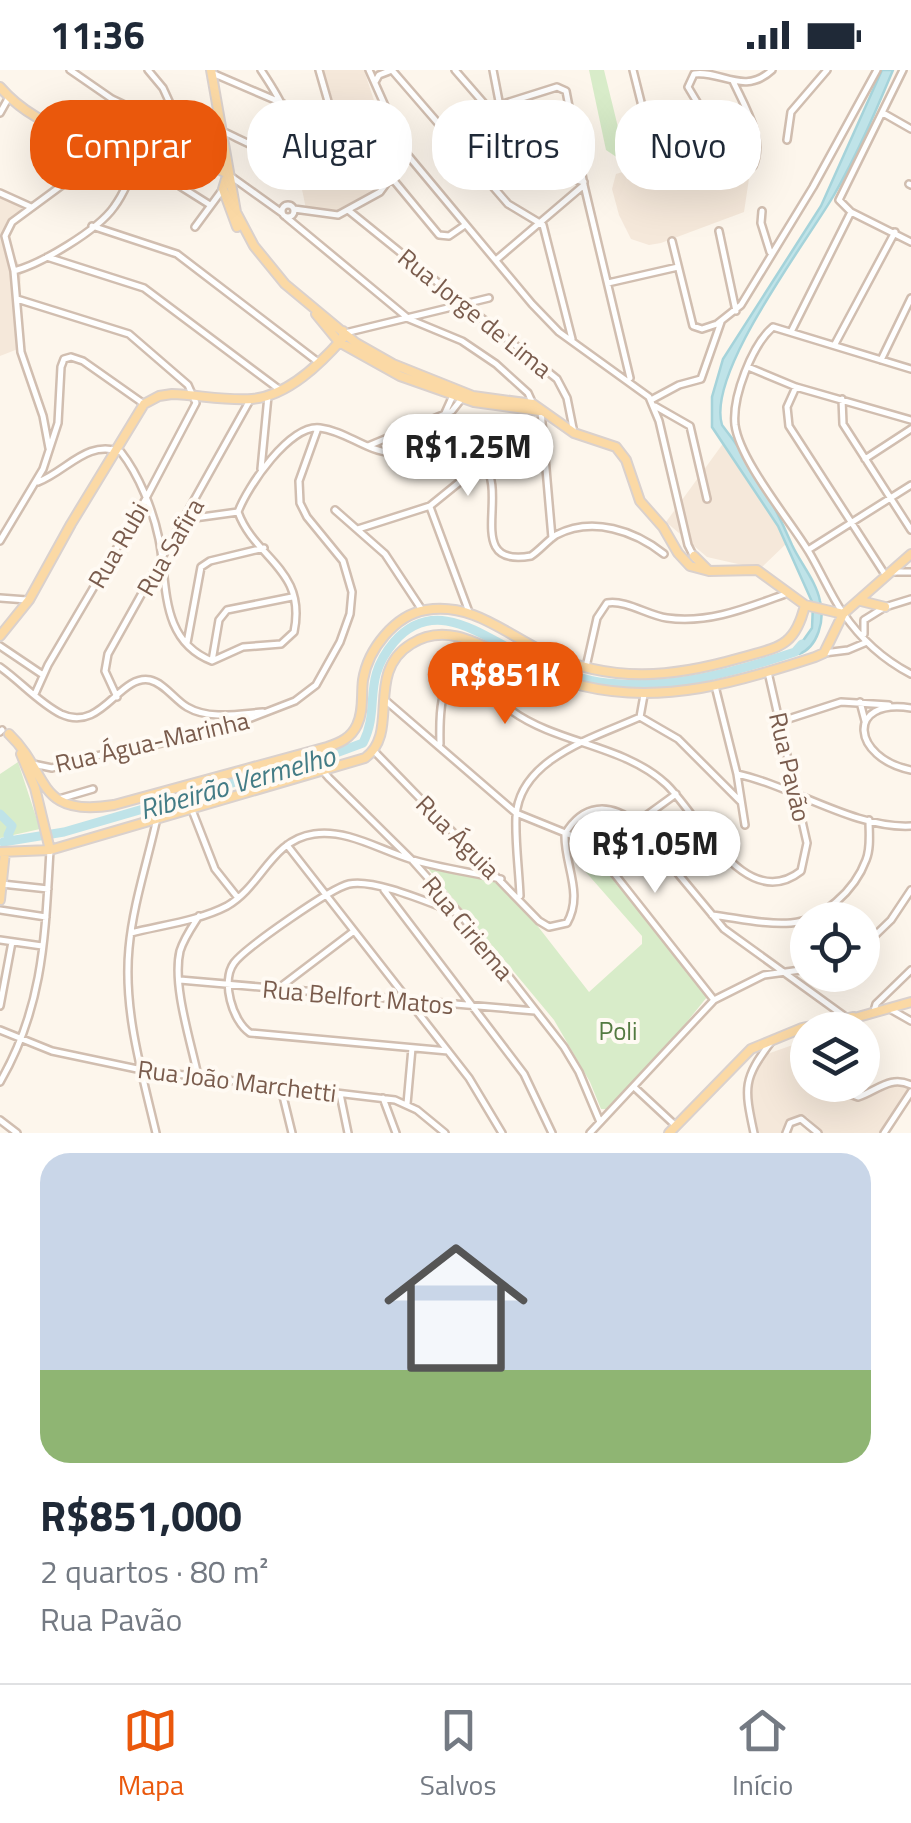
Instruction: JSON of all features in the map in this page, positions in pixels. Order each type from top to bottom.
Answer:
[{"type":"main road","points":[[211,71],[216,100]]},
{"type":"main road","points":[[0,87],[30,110]]},
{"type":"main road","points":[[227,167],[239,220],[264,260],[285,284],[376,356],[459,395]]},
{"type":"main road","points":[[225,190],[234,222],[259,260],[314,311],[339,342],[376,365],[459,395],[537,407],[574,433],[616,447],[622,452],[636,494],[664,527],[686,563],[709,571],[752,569],[808,606],[844,614]]},
{"type":"main road","points":[[0,636],[29,600],[144,404],[165,394],[251,399],[268,396],[320,363],[344,332]]},
{"type":"main road","points":[[339,342],[364,356],[376,356]]},
{"type":"main road","points":[[0,900],[2,852],[50,850],[358,761],[374,751],[380,732],[385,678],[394,660],[419,639],[453,635],[556,679],[596,689],[644,695],[715,686],[824,653],[844,614],[911,554]]},
{"type":"main road","points":[[694,556],[709,571]]},
{"type":"main road","points":[[861,601],[885,606]]},
{"type":"main road","points":[[30,762],[42,786],[59,799],[86,808],[114,805],[338,743],[354,731],[359,720],[363,680],[371,655],[396,625],[422,610],[469,612],[547,654],[622,675],[652,676],[728,662],[785,644],[798,630],[808,606]]},
{"type":"main road","points":[[3,731],[24,762],[50,850]]},
{"type":"main road","name":"Rua Água-Marinha","points":[[3,731],[30,762]]},
{"type":"main road","points":[[870,1012],[911,1002]]},
{"type":"main road","points":[[672,1130],[743,1055],[790,1035]]},
{"type":"street","points":[[70,70],[114,100]]},
{"type":"street","points":[[148,70],[168,100]]},
{"type":"street","points":[[261,70],[280,100]]},
{"type":"street","points":[[319,70],[327,100]]},
{"type":"street","points":[[370,70],[382,100]]},
{"type":"street","points":[[375,82],[392,70],[508,204],[541,222],[572,340]]},
{"type":"street","points":[[454,70],[481,100]]},
{"type":"street","points":[[493,70],[499,100]]},
{"type":"street","points":[[633,70],[653,150],[660,162],[667,164],[690,156],[713,140],[712,126],[688,87],[690,77],[702,71],[734,80],[760,78],[772,70]]},
{"type":"street","points":[[787,140],[791,112],[826,70]]},
{"type":"street","points":[[672,241],[693,326],[702,329],[736,311],[813,186],[877,70]]},
{"type":"street","points":[[903,70],[840,198],[842,206],[851,212],[911,242]]},
{"type":"street","points":[[211,71],[275,100]]},
{"type":"street","points":[[734,80],[742,100]]},
{"type":"street","points":[[517,100],[560,87],[569,100]]},
{"type":"street","points":[[0,114],[9,97]]},
{"type":"street","points":[[882,112],[911,129]]},
{"type":"street","points":[[412,157],[551,325],[631,381],[653,403],[690,426],[707,499]]},
{"type":"street","points":[[228,174],[287,212],[326,215],[348,210],[382,190]]},
{"type":"street","points":[[49,448],[20,352],[14,271],[5,232],[12,222],[54,190]]},
{"type":"street","points":[[14,271],[47,257],[92,226],[114,207],[122,190]]},
{"type":"street","points":[[186,190],[210,206]]},
{"type":"street","points":[[195,227],[222,190]]},
{"type":"street","points":[[403,190],[439,234],[450,236],[466,224]]},
{"type":"street","points":[[496,260],[576,190]]},
{"type":"street","points":[[586,190],[631,381]]},
{"type":"street","points":[[0,193],[31,206]]},
{"type":"street","name":"Rua Jorge de Lima","points":[[348,210],[557,379],[567,398],[574,433]]},
{"type":"street","points":[[762,211],[760,219],[771,254]]},
{"type":"street","points":[[287,212],[299,228],[410,318],[470,346],[528,393],[537,407],[552,538]]},
{"type":"street","points":[[792,330],[851,212]]},
{"type":"street","points":[[92,226],[177,254],[320,363]]},
{"type":"street","points":[[719,231],[736,311]]},
{"type":"street","points":[[835,345],[894,232]]},
{"type":"street","points":[[47,257],[144,288],[280,390]]},
{"type":"street","points":[[608,282],[678,267]]},
{"type":"street","points":[[344,332],[489,298]]},
{"type":"street","points":[[880,360],[911,298]]},
{"type":"street","points":[[17,300],[128,334],[195,395]]},
{"type":"street","points":[[902,314],[911,316]]},
{"type":"street","points":[[653,403],[678,385],[701,380],[721,322]]},
{"type":"street","points":[[911,369],[781,327],[769,330],[748,367],[736,406],[737,436],[844,614],[867,642],[911,674]]},
{"type":"street","points":[[0,541],[38,482],[58,423],[60,367],[68,358],[87,364],[144,404]]},
{"type":"street","points":[[748,367],[796,386],[911,420]]},
{"type":"street","points":[[796,386],[787,407],[789,426],[850,524],[888,574],[911,572]]},
{"type":"street","name":"Rua Rubi","points":[[35,694],[195,409],[195,395]]},
{"type":"street","points":[[366,447],[445,413],[459,395]]},
{"type":"street","points":[[261,472],[268,396]]},
{"type":"street","name":"Rua Safira","points":[[117,697],[106,674],[106,661],[251,399]]},
{"type":"street","points":[[842,399],[843,424],[911,530]]},
{"type":"street","points":[[653,403],[695,568]]},
{"type":"street","points":[[44,424],[58,423]]},
{"type":"street","points":[[238,512],[261,472],[296,435],[318,428],[391,453],[460,454],[483,463],[494,479],[490,530],[497,548],[508,555],[524,557],[536,553],[552,538],[574,530],[616,529],[645,540],[664,554]]},
{"type":"street","name":"Rua Água-Marinha","points":[[30,762],[52,768],[212,732],[302,698],[322,678],[340,642],[352,602],[352,586],[343,560],[300,503],[299,481],[318,428]]},
{"type":"street","points":[[866,458],[911,429]]},
{"type":"street","points":[[38,482],[86,452],[116,450],[128,463],[155,523],[171,622],[187,643],[212,661]]},
{"type":"street","points":[[358,529],[430,506],[483,463]]},
{"type":"street","points":[[808,550],[911,485]]},
{"type":"street","points":[[430,506],[469,612]]},
{"type":"street","points":[[335,510],[402,576],[422,610]]},
{"type":"street","points":[[187,518],[238,512]]},
{"type":"street","points":[[212,661],[243,648],[277,645],[289,639],[295,626],[293,597],[285,573],[246,528],[238,512]]},
{"type":"street","points":[[686,563],[688,545]]},
{"type":"street","points":[[187,643],[201,567],[264,548]]},
{"type":"street","points":[[586,667],[597,618],[609,602],[662,617],[693,619],[720,615],[789,592]]},
{"type":"street","points":[[212,661],[219,620],[227,610],[293,597]]},
{"type":"street","points":[[0,598],[29,600]]},
{"type":"street","points":[[867,642],[862,628],[864,620],[885,606],[911,599]]},
{"type":"street","points":[[824,653],[848,650],[867,642]]},
{"type":"street","points":[[0,646],[43,675]]},
{"type":"street","points":[[440,746],[440,706],[445,683],[465,658],[485,648]]},
{"type":"street","name":"Rua Pavão","points":[[500,655],[502,693],[509,708],[522,718],[651,772],[676,794],[732,863],[750,875],[777,881],[796,875],[805,861],[806,838],[768,672]]},
{"type":"street","points":[[0,666],[60,714],[92,714],[137,682],[146,680],[206,714],[271,712]]},
{"type":"street","points":[[715,686],[746,825]]},
{"type":"street","points":[[640,718],[644,695]]},
{"type":"street","points":[[383,698],[516,813],[590,843],[714,1000]]},
{"type":"street","points":[[860,702],[864,734],[875,754],[886,763],[911,770]]},
{"type":"street","points":[[778,722],[829,705],[860,702],[911,708]]},
{"type":"street","points":[[865,721],[874,713],[897,706]]},
{"type":"street","points":[[520,899],[516,813],[541,767],[550,758],[640,718]]},
{"type":"street","points":[[640,718],[692,751],[742,804]]},
{"type":"street","points":[[317,751],[322,770]]},
{"type":"street","name":"Rua Águia","points":[[374,751],[538,921],[549,927],[562,927],[568,922],[574,888],[565,834]]},
{"type":"street","name":"Rua Ciriema","points":[[322,770],[460,914],[574,1063],[600,1122]]},
{"type":"street","points":[[737,774],[770,781],[869,820],[911,826]]},
{"type":"street","points":[[59,799],[93,789]]},
{"type":"street","points":[[636,822],[676,794]]},
{"type":"street","points":[[191,807],[208,856],[238,898]]},
{"type":"street","points":[[565,834],[576,818],[593,808],[611,808],[636,822],[709,914],[840,1012]]},
{"type":"street","points":[[156,1133],[129,1000],[130,933],[157,818]]},
{"type":"street","points":[[709,914],[789,923],[824,912],[853,882],[866,860],[869,820]]},
{"type":"street","points":[[130,933],[200,916],[238,898],[274,856],[308,835],[333,834],[412,860],[501,879]]},
{"type":"street","points":[[287,846],[448,1051],[502,1133]]},
{"type":"street","points":[[0,1082],[22,1041],[36,990],[50,850]]},
{"type":"street","points":[[448,1051],[250,1033],[238,1022],[229,986],[230,971],[238,959],[326,895],[355,883],[383,888],[460,914]]},
{"type":"street","points":[[2,884],[48,889]]},
{"type":"street","points":[[383,888],[524,1074],[552,1133]]},
{"type":"street","points":[[880,930],[911,890]]},
{"type":"street","points":[[0,910],[46,916]]},
{"type":"street","points":[[198,1076],[180,980],[182,944],[200,916]]},
{"type":"street","points":[[277,990],[354,931]]},
{"type":"street","points":[[0,940],[43,946]]},
{"type":"street","points":[[0,1006],[12,942]]},
{"type":"street","points":[[590,1133],[714,1000],[736,986],[790,970]]},
{"type":"street","points":[[874,1011],[876,1004],[911,970]]},
{"type":"street","name":"Rua Belfort Matos","points":[[180,980],[536,1012]]},
{"type":"street","points":[[888,1007],[911,1022]]},
{"type":"street","name":"Rua João Marchetti","points":[[0,1030],[52,1051],[142,1070],[382,1098],[407,1104],[444,1133]]},
{"type":"street","points":[[754,1133],[749,1077],[753,1064],[772,1040]]},
{"type":"street","points":[[407,1104],[412,1048]]},
{"type":"street","points":[[880,1086],[900,1081],[911,1088],[884,1133]]},
{"type":"street","points":[[634,1087],[672,1130]]},
{"type":"street","points":[[281,1088],[292,1133]]},
{"type":"street","points":[[340,1094],[348,1133]]},
{"type":"street","points":[[382,1098],[396,1133]]},
{"type":"street","points":[[786,1133],[790,1123],[801,1119],[818,1133]]},
{"type":"street","points":[[0,1120],[16,1133]]},
{"type":"shaded area","points":[[323,70],[364,70],[374,100],[333,100]]},
{"type":"shaded area","points":[[615,178],[615,190],[747,190],[744,212],[649,245],[631,239],[612,189]]},
{"type":"shaded area","points":[[302,190],[377,190],[338,212],[306,209]]},
{"type":"shaded area","points":[[0,196],[30,208],[11,228],[9,237],[9,247],[21,268],[19,329],[23,347],[0,356]]},
{"type":"shaded area","points":[[727,438],[788,542],[760,569],[707,557],[666,522]]},
{"type":"shaded area","points":[[790,1046],[790,1102],[880,1102],[880,1087],[903,1082],[911,1085],[911,1099],[887,1133],[823,1133],[807,1117],[795,1122],[792,1133],[759,1133],[750,1091],[753,1066],[767,1054]]},
{"type":"green space","points":[[589,70],[604,70],[615,115],[615,156],[606,150]]},
{"type":"green space","points":[[18,762],[40,829],[0,838],[0,774]]},
{"type":"green space","name":"Poli","points":[[579,841],[663,934],[707,997],[645,1074],[606,1109],[601,1109],[554,1020],[426,866],[501,879],[589,992],[642,944],[642,936],[570,854],[571,845]]},
{"type":"water","points":[[882,70],[893,70],[858,149],[743,342],[721,402],[722,425],[761,483],[818,594],[818,632],[811,645],[799,654],[795,652],[812,628],[813,604],[778,526],[712,427],[712,397],[723,359],[821,206]]},
{"type":"waterway","name":"Ribeirão Vermelho","points":[[336,753],[363,743],[371,718],[374,682],[384,656],[410,628],[426,621],[460,624],[555,669],[607,683],[679,682],[795,652],[802,644]]},
{"type":"waterway","name":"Ribeirão Vermelho","points":[[308,761],[336,753]]},
{"type":"waterway","name":"Ribeirão Vermelho","points":[[3,842],[64,832],[308,761]]},
{"type":"waterway","points":[[0,814],[12,826],[8,835],[11,840]]}]
